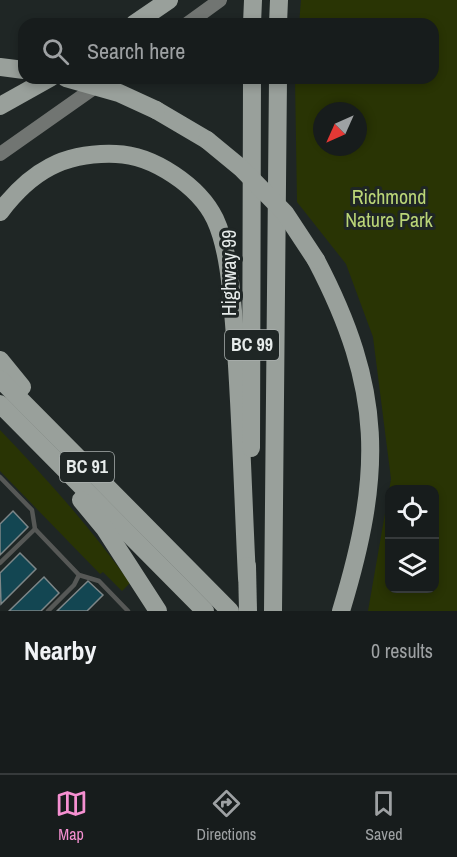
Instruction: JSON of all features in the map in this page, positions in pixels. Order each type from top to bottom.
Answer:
[{"type":"highway","points":[[143,18],[169,0]]},
{"type":"highway","points":[[252,18],[253,0]]},
{"type":"highway","points":[[278,18],[279,0]]},
{"type":"highway","points":[[0,67],[18,69]]},
{"type":"highway","points":[[0,106],[39,84]]},
{"type":"highway","points":[[87,84],[119,93],[156,110],[207,140],[241,168],[285,213],[316,260],[337,300],[352,339],[363,379],[372,455],[359,552],[342,611]]},
{"type":"highway","name":"Highway 99","points":[[248,611],[253,401],[252,84]]},
{"type":"highway","name":"BC 99","points":[[273,611],[278,84]]},
{"type":"highway","points":[[0,212],[19,188],[44,169],[71,157],[98,153],[132,155],[162,169],[191,189],[215,219],[225,256],[232,302],[247,578]]},
{"type":"highway","points":[[0,360],[22,387],[127,495],[174,555]]},
{"type":"highway","name":"BC 91","points":[[0,379],[230,611]]},
{"type":"highway","name":"BC 91","points":[[0,404],[202,608]]},
{"type":"highway","points":[[28,432],[105,529],[158,611]]},
{"type":"main road","points":[[196,18],[220,0]]},
{"type":"main road","points":[[0,154],[99,84]]},
{"type":"lane","points":[[0,477],[32,510],[35,529],[79,575],[99,581],[128,611]]},
{"type":"lane","points":[[0,563],[35,529]]},
{"type":"lane","points":[[48,611],[74,585],[79,575]]},
{"type":"green space","name":"Richmond Nature Park","points":[[301,0],[457,0],[457,611],[368,611],[385,513],[385,593],[439,593],[439,485],[390,485],[373,337],[346,264],[297,202],[295,84],[439,84],[439,18],[300,18]]},
{"type":"green space","points":[[0,430],[68,504],[100,543],[130,583],[122,591],[103,572],[100,574],[0,471]]},
{"type":"building","points":[[13,511],[28,527],[0,555],[0,524]]},
{"type":"building","points":[[20,553],[36,569],[1,604],[0,573]]},
{"type":"building","points":[[44,577],[59,593],[41,611],[9,611]]},
{"type":"building","points":[[88,581],[103,595],[87,611],[57,611]]}]
